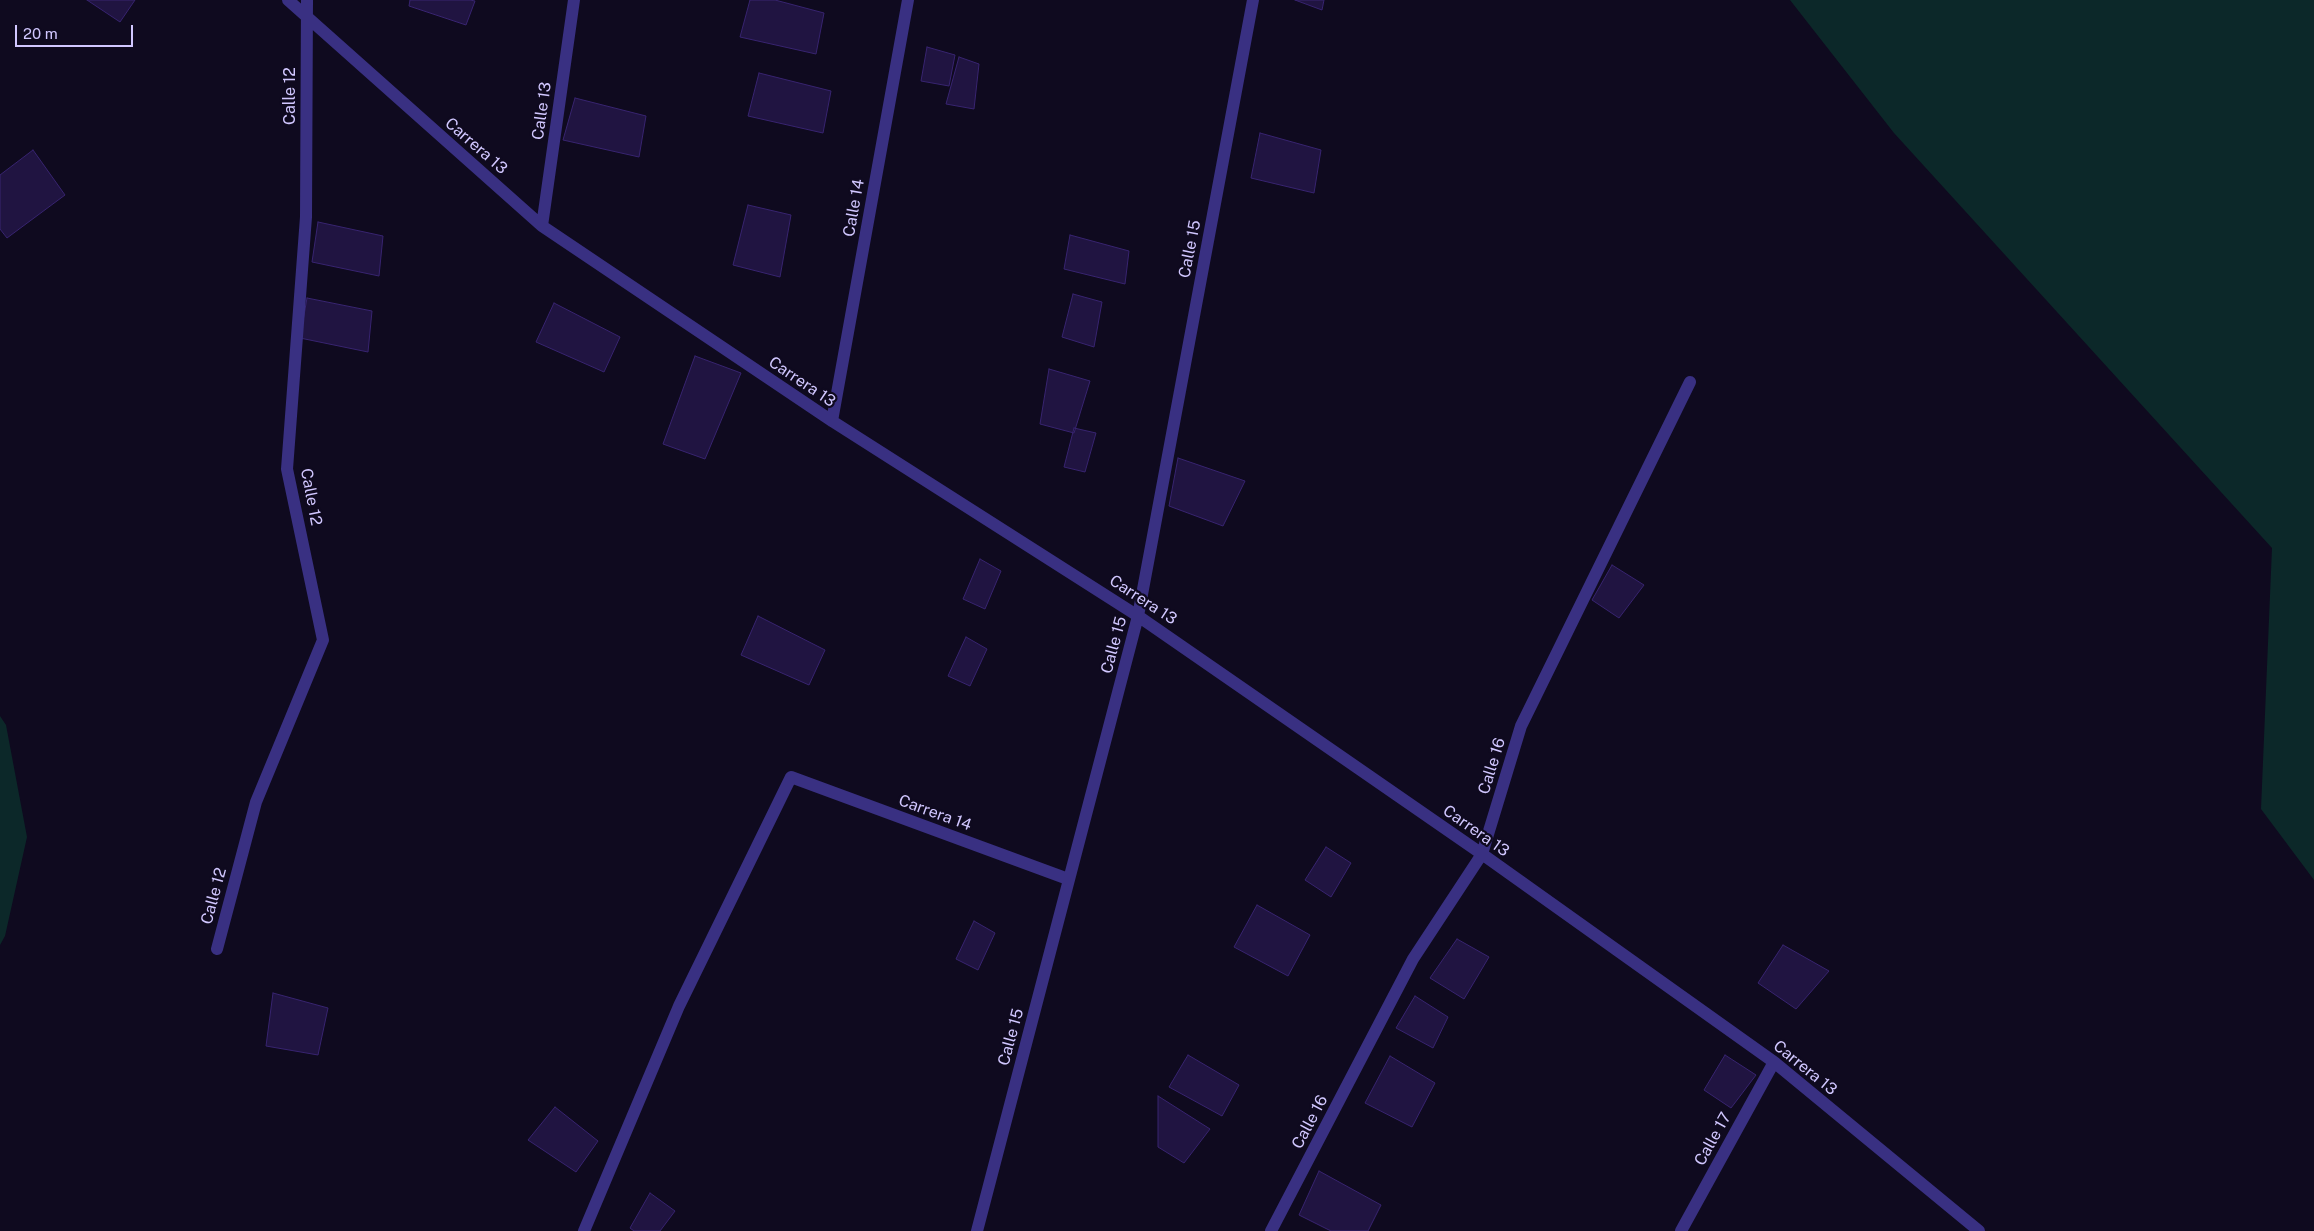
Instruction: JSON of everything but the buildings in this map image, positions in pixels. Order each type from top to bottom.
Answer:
[{"type":"street","name":"Carrera 13","points":[[288,0],[542,226],[832,421],[1138,616],[1482,854],[1774,1062],[1979,1231]]},
{"type":"street","name":"Calle 12","points":[[217,949],[256,802],[323,640],[288,469],[306,217],[306,0]]},
{"type":"street","name":"Calle 13","points":[[542,226],[574,0]]},
{"type":"street","name":"Calle 14","points":[[832,421],[908,0]]},
{"type":"street","name":"Calle 15","points":[[977,1231],[1138,616],[1253,0]]},
{"type":"street","name":"Calle 16","points":[[1271,1231],[1413,959],[1482,854],[1521,726],[1690,382]]},
{"type":"street","name":"Carrera 14","points":[[584,1231],[679,1006],[791,777],[1068,879]]},
{"type":"street","name":"Calle 17","points":[[1681,1231],[1774,1062]]},
{"type":"green space","points":[[1790,0],[2314,0],[2314,880],[2261,809],[2272,548],[1894,133]]},
{"type":"green space","points":[[0,716],[6,725],[27,837],[5,936],[0,945]]}]
